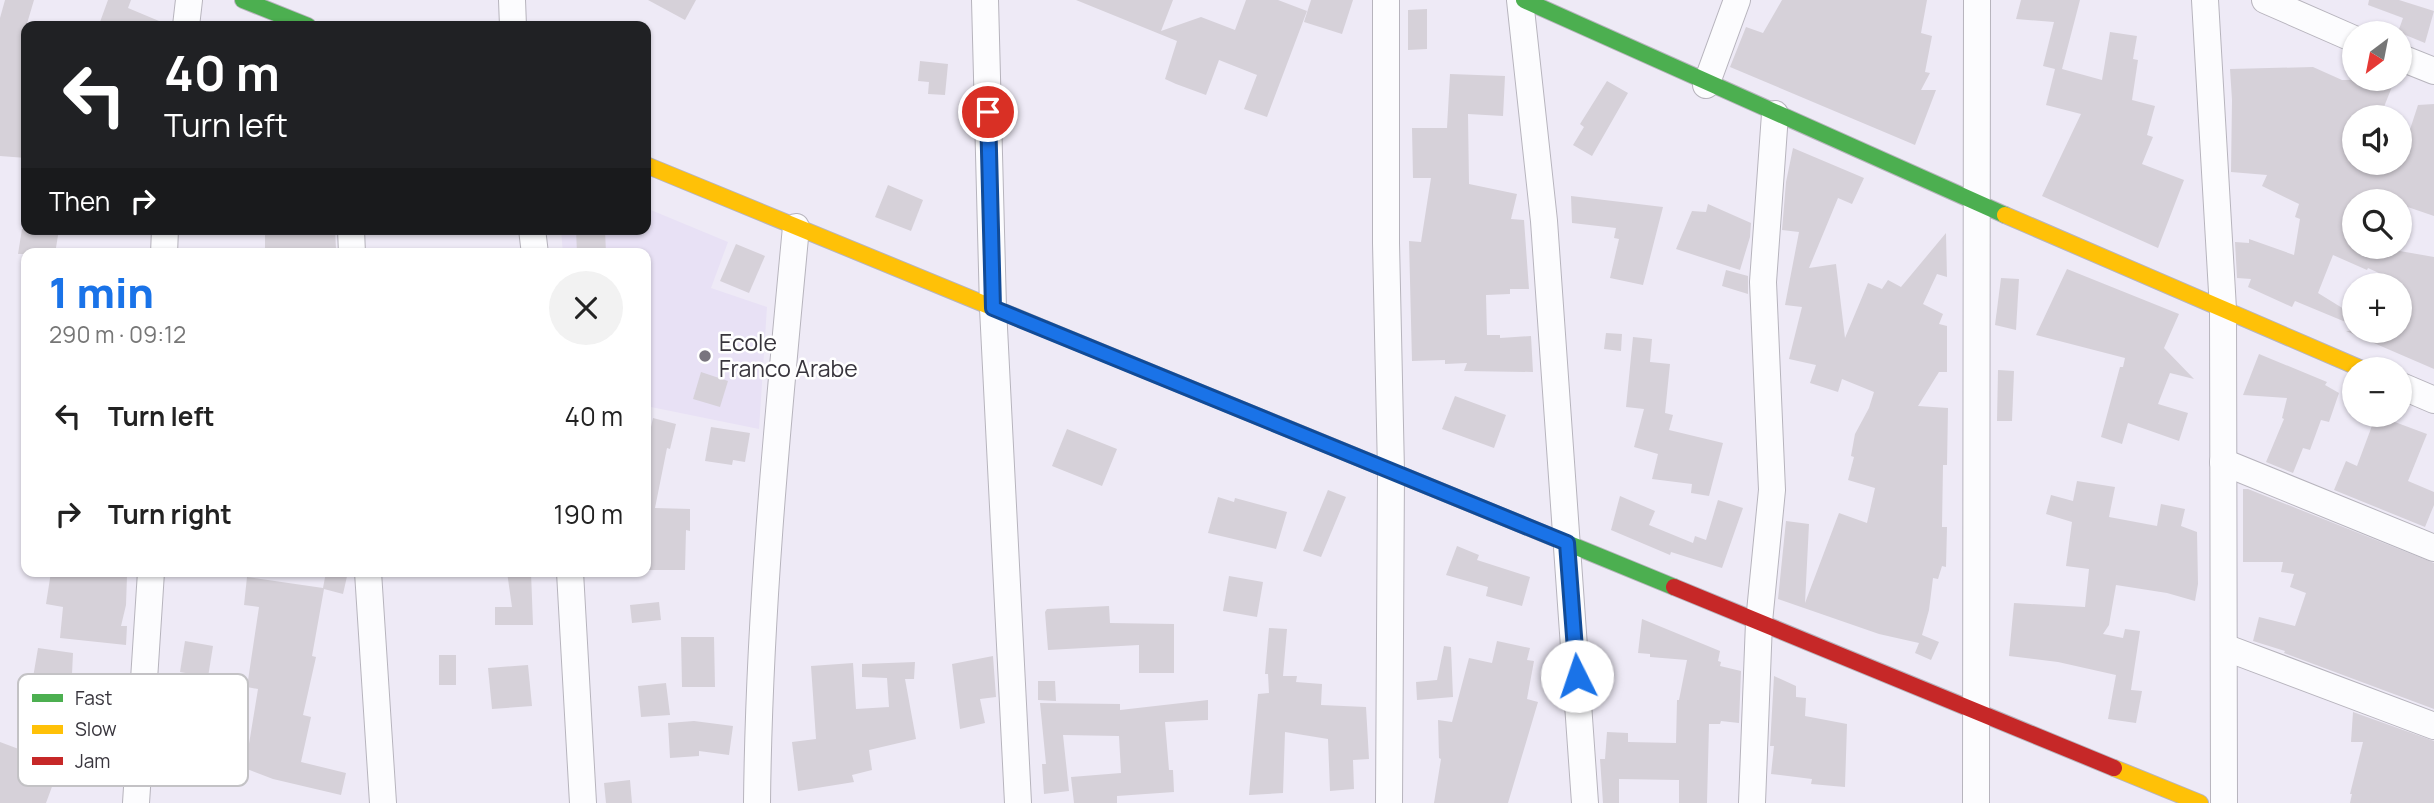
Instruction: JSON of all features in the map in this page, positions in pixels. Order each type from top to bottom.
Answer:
[{"type":"street","points":[[187,21],[189,0]]},
{"type":"street","points":[[243,0],[296,21]]},
{"type":"street","points":[[512,0],[513,21]]},
{"type":"street","points":[[985,0],[993,308],[1018,803]]},
{"type":"street","points":[[1386,0],[1386,243],[1391,471],[1389,803]]},
{"type":"street","points":[[1522,0],[1978,205],[2342,360]]},
{"type":"street","points":[[1522,0],[1544,221],[1585,803]]},
{"type":"street","points":[[1706,85],[1737,0]]},
{"type":"street","points":[[1976,803],[1977,0]]},
{"type":"street","points":[[2205,0],[2223,309],[2224,803]]},
{"type":"street","points":[[2265,0],[2306,9],[2342,31]]},
{"type":"street","points":[[2412,62],[2434,71]]},
{"type":"street","points":[[1752,803],[1759,622],[1772,490],[1763,282],[1774,114]]},
{"type":"street","points":[[651,167],[2200,803]]},
{"type":"street","points":[[757,803],[758,738],[775,450],[796,227]]},
{"type":"street","points":[[2412,391],[2434,400]]},
{"type":"street","points":[[2223,463],[2434,548]]},
{"type":"street","points":[[144,674],[151,577]]},
{"type":"street","points":[[368,577],[383,803]]},
{"type":"street","points":[[570,577],[583,803]]},
{"type":"street","points":[[2224,647],[2434,726]]},
{"type":"shaded area","name":"Ecole Franco Arabe","points":[[651,210],[728,242],[711,288],[767,307],[759,429],[651,407],[651,248],[563,248],[561,235],[651,235]]},
{"type":"building","points":[[5,0],[34,0],[28,21],[21,21],[21,158],[0,156],[0,18]]},
{"type":"building","points":[[108,0],[131,0],[128,8],[159,21],[100,21]]},
{"type":"building","points":[[648,0],[696,0],[685,20]]},
{"type":"building","points":[[1076,0],[1173,0],[1161,31],[1201,17],[1235,30],[1246,0],[1278,0],[1307,11],[1267,117],[1244,109],[1257,75],[1219,60],[1206,95],[1176,84],[1165,79],[1177,41]]},
{"type":"building","points":[[1311,0],[1353,0],[1342,34],[1304,22]]},
{"type":"building","points":[[1782,0],[1927,0],[1921,33],[1932,36],[1925,72],[1930,73],[1921,90],[1936,90],[1915,145],[1730,67],[1746,27],[1763,33]]},
{"type":"building","points":[[2021,0],[2080,0],[2062,69],[2102,80],[2110,32],[2137,36],[2133,59],[2138,60],[2132,100],[2155,106],[2147,135],[2153,137],[2142,164],[2184,180],[2158,248],[2042,196],[2081,114],[2046,105],[2055,69],[2043,66],[2054,22],[2016,19]]},
{"type":"building","points":[[2369,0],[2399,0],[2434,11],[2425,43],[2412,38],[2412,21],[2402,21],[2403,18],[2368,5]]},
{"type":"building","points":[[1427,9],[1427,49],[1408,50],[1408,10]]},
{"type":"building","points":[[920,61],[948,64],[945,95],[928,94],[929,82],[918,81]]},
{"type":"building","points":[[2313,67],[2342,80],[2342,91],[2390,91],[2385,105],[2342,105],[2342,175],[2412,175],[2412,123],[2418,105],[2434,104],[2434,216],[2412,208],[2412,189],[2342,189],[2342,259],[2333,255],[2318,293],[2342,308],[2342,321],[2295,301],[2292,307],[2248,287],[2251,279],[2237,278],[2235,242],[2249,243],[2249,239],[2294,255],[2300,219],[2295,217],[2299,204],[2262,186],[2267,175],[2231,172],[2230,69]]},
{"type":"building","points":[[1450,74],[1505,76],[1503,116],[1468,114],[1469,184],[1517,194],[1511,219],[1524,220],[1529,289],[1510,289],[1510,294],[1486,295],[1487,335],[1500,335],[1500,338],[1531,336],[1533,372],[1464,371],[1467,363],[1445,364],[1445,360],[1412,361],[1409,241],[1421,242],[1431,178],[1413,178],[1412,128],[1447,128]]},
{"type":"building","points":[[1607,81],[1628,93],[1592,156],[1573,145],[1584,127],[1580,124]]},
{"type":"building","points":[[1793,148],[1864,178],[1852,204],[1838,198],[1809,268],[1836,264],[1845,338],[1868,283],[1882,289],[1888,280],[1901,287],[1946,233],[1947,277],[1937,274],[1923,304],[1943,314],[1939,324],[1947,326],[1947,372],[1939,372],[1918,406],[1948,408],[1947,465],[1943,465],[1942,527],[1947,527],[1946,567],[1942,566],[1938,579],[1933,578],[1929,610],[1922,635],[1939,642],[1931,660],[1915,653],[1919,643],[1879,634],[1778,599],[1786,521],[1809,524],[1805,603],[1839,513],[1867,523],[1875,488],[1848,480],[1854,457],[1851,456],[1855,434],[1874,392],[1842,379],[1838,392],[1810,383],[1816,365],[1789,359],[1802,307],[1785,305],[1799,232],[1782,230],[1786,182]]},
{"type":"building","points":[[888,185],[923,200],[911,231],[875,217]]},
{"type":"building","points":[[1571,196],[1663,207],[1643,285],[1610,278],[1619,239],[1614,238],[1616,228],[1572,223]]},
{"type":"building","points":[[1708,204],[1751,223],[1750,237],[1740,270],[1676,249],[1692,211],[1706,212]]},
{"type":"building","points":[[21,235],[58,235],[56,248],[21,248],[21,254],[18,254]]},
{"type":"building","points":[[265,235],[335,235],[336,248],[265,248]]},
{"type":"building","points":[[576,235],[605,235],[606,248],[577,248]]},
{"type":"building","points":[[736,244],[765,256],[749,293],[720,281]]},
{"type":"building","points":[[2412,253],[2434,257],[2434,369],[2412,360],[2412,357],[2374,343],[2412,343],[2412,273],[2379,273],[2368,268],[2367,270],[2342,259],[2412,259]]},
{"type":"building","points":[[2067,269],[2179,314],[2164,348],[2194,379],[2170,373],[2158,404],[2188,413],[2179,441],[2128,423],[2122,444],[2101,437],[2120,367],[2123,367],[2125,358],[2036,335]]},
{"type":"building","points":[[1726,270],[1748,276],[1748,294],[1722,286]]},
{"type":"building","points":[[2001,278],[2019,279],[2016,330],[1995,325]]},
{"type":"building","points":[[1606,333],[1622,334],[1621,351],[1604,349]]},
{"type":"building","points":[[1633,337],[1652,339],[1650,362],[1670,364],[1665,413],[1673,415],[1669,430],[1723,443],[1709,496],[1691,493],[1692,484],[1652,479],[1658,454],[1634,447],[1644,409],[1626,407]]},
{"type":"building","points":[[2259,354],[2327,382],[2325,385],[2339,393],[2329,422],[2321,420],[2310,450],[2303,448],[2293,473],[2266,462],[2284,419],[2282,418],[2287,398],[2243,395]]},
{"type":"building","points":[[1998,370],[2014,371],[2012,421],[1997,421]]},
{"type":"building","points":[[701,372],[728,381],[720,407],[693,399]]},
{"type":"building","points":[[1455,396],[1506,415],[1494,448],[1442,429]]},
{"type":"building","points":[[653,418],[676,424],[670,449],[667,448],[655,508],[690,509],[690,531],[686,530],[685,570],[651,570]]},
{"type":"building","points":[[711,427],[750,433],[745,462],[733,460],[732,465],[705,461]]},
{"type":"building","points":[[2372,427],[2408,427],[2427,434],[2408,481],[2434,492],[2434,505],[2425,527],[2334,490],[2346,461],[2357,466]]},
{"type":"building","points":[[1067,429],[1117,449],[1102,486],[1052,466]]},
{"type":"building","points":[[2077,481],[2115,487],[2109,517],[2157,526],[2161,504],[2185,509],[2181,526],[2197,532],[2198,584],[2195,601],[2167,593],[2116,585],[2109,625],[2103,634],[2123,638],[2125,629],[2140,631],[2131,690],[2142,691],[2136,723],[2108,719],[2116,675],[2058,662],[2009,656],[2014,603],[2085,607],[2089,569],[2066,566],[2072,522],[2046,514],[2051,495],[2073,501]]},
{"type":"building","points":[[2243,489],[2434,563],[2434,709],[2253,641],[2259,617],[2295,626],[2306,593],[2290,587],[2294,574],[2281,572],[2283,562],[2243,562]]},
{"type":"building","points":[[1328,490],[1346,497],[1321,557],[1303,551]]},
{"type":"building","points":[[1620,496],[1655,511],[1649,525],[1693,543],[1695,536],[1706,540],[1718,500],[1743,508],[1722,568],[1671,552],[1670,555],[1611,530]]},
{"type":"building","points":[[1218,497],[1234,502],[1235,498],[1287,512],[1276,549],[1208,533]]},
{"type":"building","points":[[1457,546],[1479,555],[1477,560],[1530,577],[1522,606],[1486,596],[1488,587],[1446,575]]},
{"type":"building","points":[[1229,576],[1263,582],[1257,617],[1223,611]]},
{"type":"building","points":[[50,577],[127,577],[126,605],[121,626],[127,626],[126,645],[60,638],[63,607],[46,604]]},
{"type":"building","points":[[247,577],[323,588],[325,577],[347,577],[343,594],[324,589],[312,656],[316,657],[303,715],[311,717],[301,762],[346,773],[341,795],[273,779],[248,769],[248,750],[258,689],[248,687],[248,680],[259,607],[244,605]]},
{"type":"building","points":[[508,577],[531,577],[533,625],[495,625],[495,607],[512,607]]},
{"type":"building","points":[[659,602],[661,620],[632,623],[630,605]]},
{"type":"building","points":[[1109,606],[1110,623],[1174,624],[1174,673],[1139,673],[1139,645],[1048,650],[1047,609]]},
{"type":"building","points":[[1642,619],[1720,651],[1720,666],[1741,671],[1739,723],[1721,721],[1720,724],[1709,724],[1707,803],[1679,803],[1679,780],[1619,779],[1619,803],[1603,803],[1600,759],[1605,759],[1607,732],[1628,733],[1628,742],[1676,743],[1677,700],[1687,660],[1650,657],[1650,654],[1638,653]]},
{"type":"building","points":[[1269,628],[1287,629],[1283,676],[1297,676],[1296,682],[1322,684],[1321,705],[1366,707],[1369,759],[1353,760],[1354,789],[1330,791],[1328,739],[1285,732],[1283,793],[1249,795],[1258,694],[1269,693],[1268,674],[1265,674]]},
{"type":"building","points":[[681,637],[714,637],[715,687],[682,687]]},
{"type":"building","points":[[185,641],[213,646],[208,674],[180,672]]},
{"type":"building","points":[[1497,641],[1530,648],[1527,660],[1534,661],[1527,699],[1538,702],[1508,803],[1434,803],[1441,759],[1438,720],[1452,722],[1469,658],[1492,663]]},
{"type":"building","points":[[1444,646],[1451,647],[1453,697],[1417,700],[1416,682],[1437,680]]},
{"type":"building","points":[[38,648],[73,653],[72,674],[34,674]]},
{"type":"building","points":[[439,655],[456,655],[456,685],[439,685]]},
{"type":"building","points":[[993,656],[996,697],[980,699],[985,723],[960,729],[952,664]]},
{"type":"building","points":[[915,662],[914,679],[905,679],[916,739],[869,750],[872,770],[852,775],[854,782],[798,791],[792,742],[816,739],[811,666],[853,663],[856,709],[889,707],[887,678],[862,677],[862,664]]},
{"type":"building","points":[[528,665],[532,706],[492,709],[488,668]]},
{"type":"building","points":[[1774,676],[1796,686],[1796,697],[1806,698],[1805,716],[1847,724],[1845,787],[1811,784],[1812,779],[1771,774],[1774,746],[1770,746]]},
{"type":"building","points":[[1038,681],[1055,681],[1056,701],[1038,700]]},
{"type":"building","points":[[666,683],[670,715],[641,717],[638,686]]},
{"type":"building","points":[[1208,700],[1208,720],[1165,722],[1169,770],[1173,770],[1174,792],[1117,796],[1117,803],[1074,803],[1071,777],[1121,773],[1119,736],[1063,735],[1069,791],[1044,794],[1042,764],[1046,764],[1040,703],[1120,704],[1120,710]]},
{"type":"building","points":[[2353,712],[2434,741],[2434,803],[2350,803],[2363,742],[2351,742]]},
{"type":"building","points":[[694,721],[733,726],[729,755],[699,751],[699,756],[670,758],[668,723]]},
{"type":"building","points":[[0,742],[18,749],[18,786],[52,786],[46,803],[0,803]]},
{"type":"building","points":[[630,780],[632,803],[606,803],[604,783]]},
{"type":"traffic: fast","points":[[243,0],[296,21]]},
{"type":"traffic: fast","points":[[1524,0],[2005,215]]},
{"type":"traffic: fast","points":[[1045,329],[1674,587]]},
{"type":"traffic: slow","points":[[651,167],[1045,329]]},
{"type":"traffic: slow","points":[[2005,215],[2342,360]]},
{"type":"traffic: slow","points":[[2114,768],[2200,803]]},
{"type":"traffic: jam","points":[[1674,587],[2114,768]]},
{"type":"place","name":"Ecole Franco Arabe","points":[[705,356]]},
{"type":"route","points":[[988,112],[993,308],[1567,543],[1577,676]]}]
